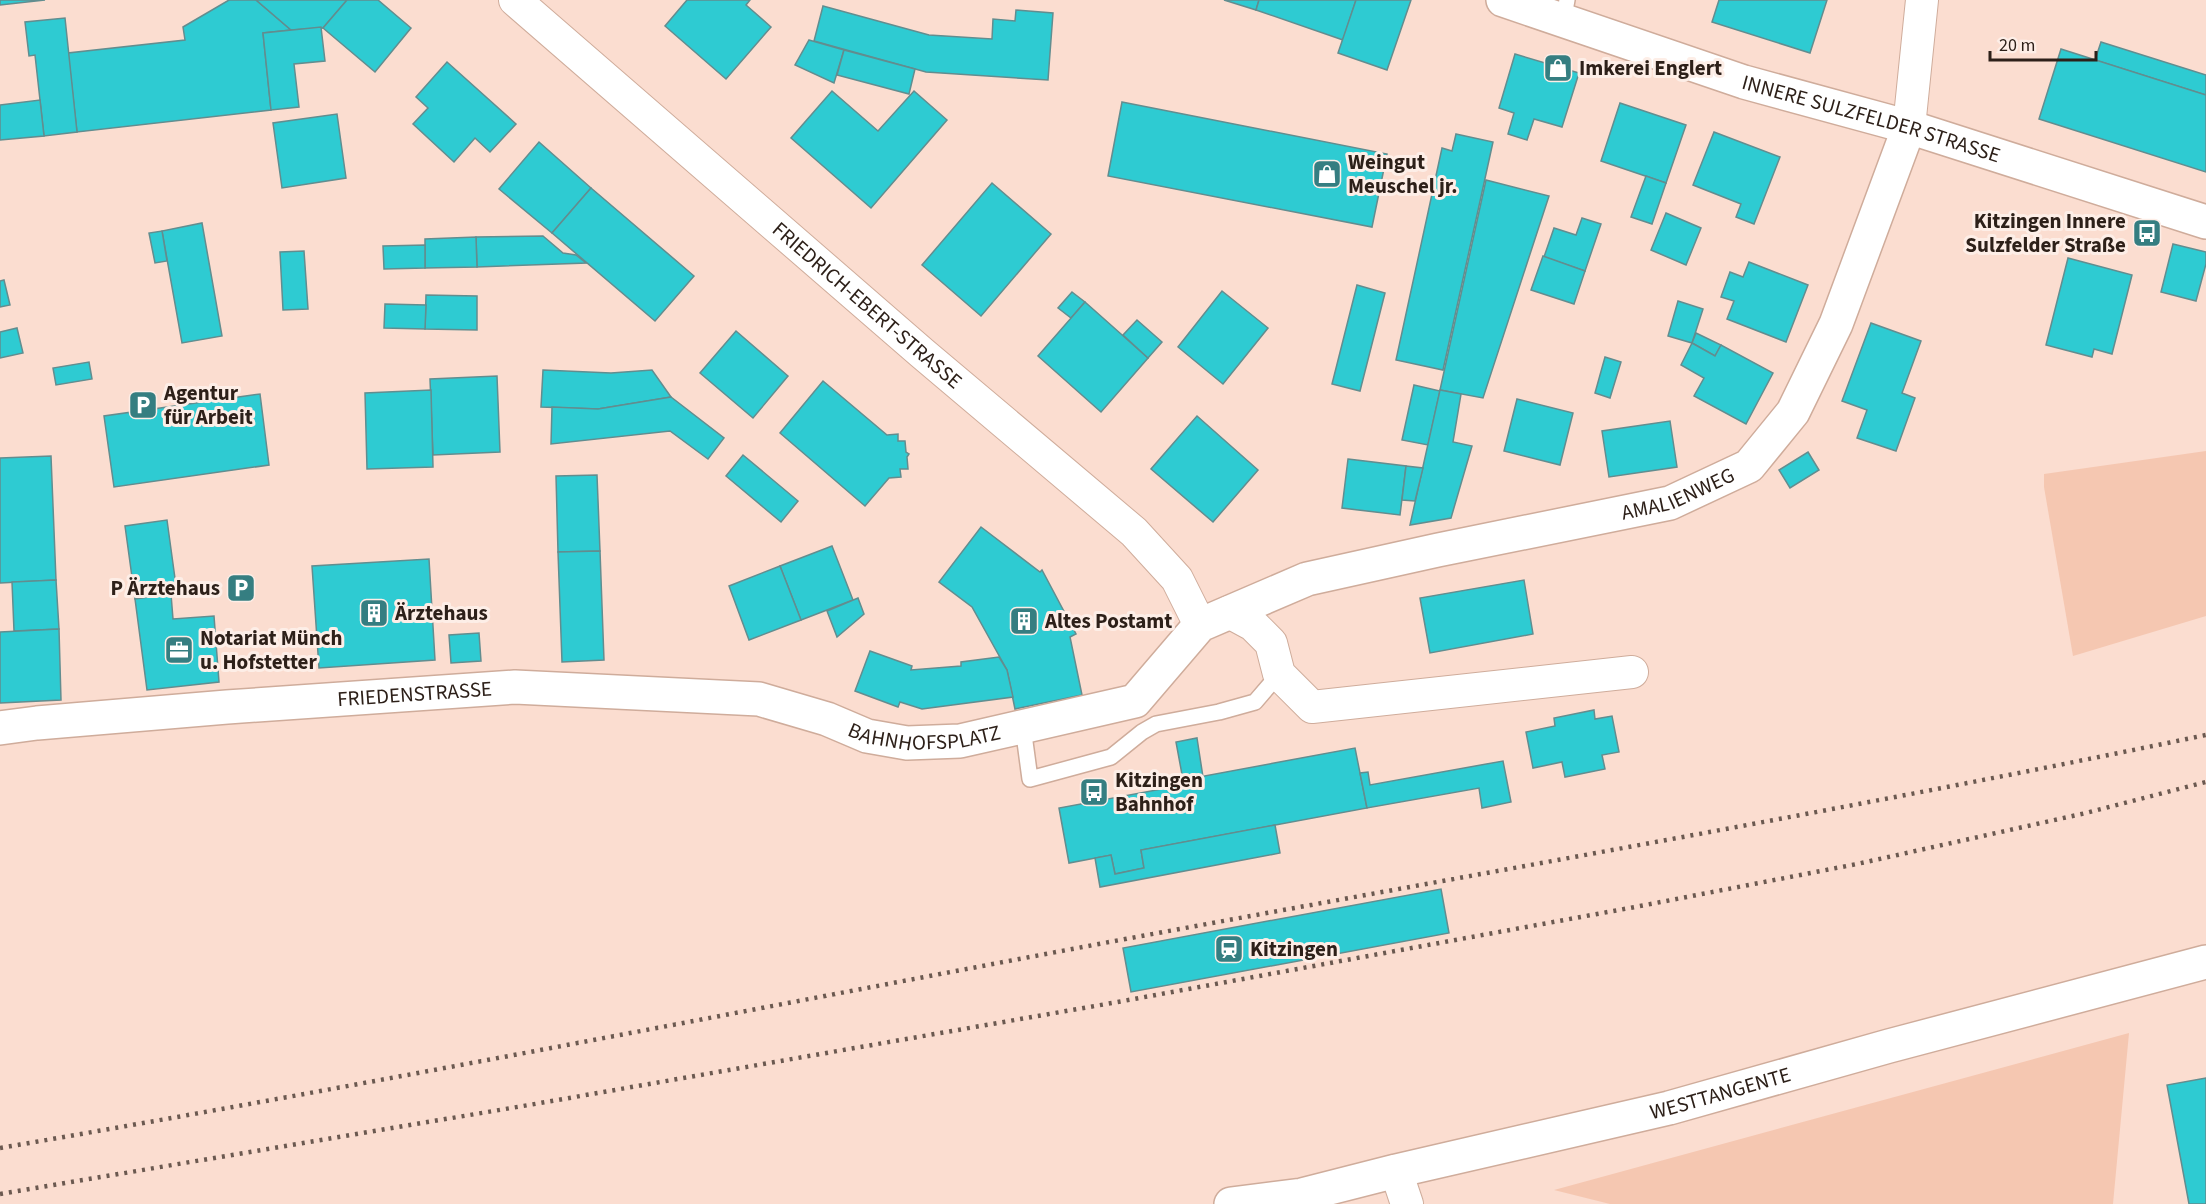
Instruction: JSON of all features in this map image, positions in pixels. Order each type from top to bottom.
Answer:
[{"type":"street","name":"FRIEDRICH-EBERT-STRASSE","points":[[515,0],[922,353],[1134,531],[1177,579],[1200,625]]},
{"type":"street","name":"INNERE SULZFELDER STRASSE","points":[[1503,0],[1565,11],[1744,82],[1909,127],[2206,222]]},
{"type":"street","points":[[1909,127],[1922,0]]},
{"type":"street","name":"AMALIENWEG","points":[[1307,579],[1670,503],[1749,466],[1793,412],[1836,324],[1909,127]]},
{"type":"street","name":"BAHNHOFSPLATZ","points":[[827,719],[867,736],[907,743],[960,741],[1023,727],[1138,717],[1200,625],[1307,579]]},
{"type":"street","points":[[1229,612],[1253,625],[1271,643],[1279,674],[1312,707],[1632,672]]},
{"type":"street","name":"FRIEDENSTRASSE","points":[[0,729],[37,723],[227,707],[515,687],[759,699],[827,719]]},
{"type":"street","name":"WESTTANGENTE","points":[[1232,1204],[1302,1195],[1669,1108],[1889,1046],[2206,962]]},
{"type":"street","points":[[1396,1171],[1407,1204]]},
{"type":"lane","points":[[1138,717],[1156,724],[1219,712],[1255,702],[1279,674]]},
{"type":"lane","name":"BAHNHOFSPLATZ","points":[[1023,727],[1030,779],[1111,757],[1138,717]]},
{"type":"shaded area","points":[[2206,451],[2206,616],[2073,656],[2044,487],[2044,474]]},
{"type":"shaded area","points":[[2129,1033],[2113,1204],[1610,1204],[1554,1190]]},
{"type":"building","points":[[0,0],[45,0],[0,5]]},
{"type":"building","points":[[229,0],[256,0],[291,30],[263,33],[271,110],[77,132],[68,53],[185,40],[183,27]]},
{"type":"building","points":[[256,0],[347,0],[323,28],[291,30]]},
{"type":"building","points":[[347,0],[378,0],[411,28],[375,72],[323,28]]},
{"type":"building","points":[[687,0],[750,0],[746,5],[771,27],[726,79],[665,26]]},
{"type":"building","points":[[1224,0],[1259,0],[1256,10]]},
{"type":"building","points":[[1259,0],[1356,0],[1343,40],[1256,10]]},
{"type":"building","points":[[1356,0],[1411,0],[1387,70],[1338,53]]},
{"type":"building","points":[[1719,0],[1827,0],[1810,53],[1712,22]]},
{"type":"building","points":[[823,6],[929,35],[992,39],[993,19],[1015,21],[1016,10],[1053,13],[1048,80],[926,72],[814,41]]},
{"type":"building","points":[[65,18],[77,132],[44,136],[35,55],[29,56],[25,22]]},
{"type":"building","points":[[321,27],[325,61],[294,64],[299,107],[271,110],[263,33]]},
{"type":"building","points":[[809,40],[844,50],[834,83],[795,65]]},
{"type":"building","points":[[2101,42],[2206,75],[2206,95],[2095,60]]},
{"type":"building","points":[[2061,49],[2206,95],[2206,172],[2039,119]]},
{"type":"building","points":[[844,50],[915,69],[909,94],[837,75]]},
{"type":"building","points":[[1515,54],[1579,73],[1562,127],[1534,119],[1527,140],[1508,134],[1514,113],[1499,108]]},
{"type":"building","points":[[447,62],[516,124],[490,152],[475,138],[454,162],[413,124],[428,108],[416,97]]},
{"type":"building","points":[[832,91],[878,131],[914,91],[947,120],[871,208],[791,138]]},
{"type":"building","points":[[40,100],[44,136],[0,140],[0,105]]},
{"type":"building","points":[[1122,102],[1387,154],[1372,227],[1108,176]]},
{"type":"building","points":[[1620,103],[1686,125],[1666,183],[1601,161]]},
{"type":"building","points":[[337,114],[346,178],[282,188],[273,123]]},
{"type":"building","points":[[1714,132],[1780,157],[1754,224],[1736,217],[1741,204],[1693,185]]},
{"type":"building","points":[[1456,134],[1493,142],[1443,370],[1396,360],[1442,148],[1452,151]]},
{"type":"building","points":[[539,142],[591,188],[552,233],[499,189]]},
{"type":"building","points":[[1646,176],[1666,183],[1652,224],[1631,217]]},
{"type":"building","points":[[1486,180],[1549,196],[1483,398],[1440,390]]},
{"type":"building","points":[[992,183],[1051,234],[981,316],[922,265]]},
{"type":"building","points":[[591,188],[694,276],[655,321],[552,233]]},
{"type":"building","points":[[1666,213],[1701,228],[1686,265],[1651,250]]},
{"type":"building","points":[[1582,218],[1601,224],[1585,271],[1544,257],[1554,228],[1576,235]]},
{"type":"building","points":[[202,223],[222,336],[182,343],[162,231]]},
{"type":"building","points":[[162,231],[167,261],[155,263],[149,233]]},
{"type":"building","points":[[543,236],[563,253],[576,255],[586,263],[477,267],[476,237]]},
{"type":"building","points":[[476,237],[477,267],[425,268],[425,239]]},
{"type":"building","points":[[2173,244],[2206,252],[2206,264],[2196,301],[2161,292]]},
{"type":"building","points":[[425,245],[425,268],[384,269],[383,246]]},
{"type":"building","points":[[304,251],[308,309],[283,310],[280,252]]},
{"type":"building","points":[[1543,256],[1585,271],[1574,304],[1531,290]]},
{"type":"building","points":[[2068,258],[2132,275],[2112,354],[2094,349],[2092,357],[2046,345]]},
{"type":"building","points":[[1749,262],[1808,285],[1786,342],[1727,319],[1734,301],[1721,297],[1730,272],[1743,277]]},
{"type":"building","points":[[4,280],[10,305],[0,307],[0,281]]},
{"type":"building","points":[[1357,285],[1385,293],[1360,391],[1332,384]]},
{"type":"building","points":[[1222,291],[1268,328],[1223,384],[1178,347]]},
{"type":"building","points":[[1072,292],[1085,302],[1071,318],[1058,308]]},
{"type":"building","points":[[426,295],[477,296],[477,330],[425,329]]},
{"type":"building","points":[[1678,301],[1703,309],[1692,343],[1668,336]]},
{"type":"building","points":[[1085,302],[1148,358],[1101,412],[1038,356]]},
{"type":"building","points":[[385,304],[426,305],[425,329],[384,328]]},
{"type":"building","points":[[1137,320],[1162,342],[1148,358],[1123,335]]},
{"type":"building","points":[[1871,323],[1921,341],[1902,393],[1915,398],[1896,451],[1857,438],[1867,410],[1842,401]]},
{"type":"building","points":[[17,328],[23,353],[0,358],[0,332]]},
{"type":"building","points":[[736,331],[788,376],[753,418],[700,373]]},
{"type":"building","points":[[1696,333],[1721,345],[1715,356],[1692,343]]},
{"type":"building","points":[[1692,343],[1715,356],[1721,345],[1773,373],[1746,424],[1694,396],[1704,378],[1681,365]]},
{"type":"building","points":[[1605,357],[1621,362],[1610,398],[1595,393]]},
{"type":"building","points":[[89,362],[92,379],[56,385],[53,368]]},
{"type":"building","points":[[543,370],[611,373],[652,370],[671,397],[598,409],[541,407]]},
{"type":"building","points":[[497,376],[500,452],[433,455],[430,379]]},
{"type":"building","points":[[823,381],[887,435],[898,434],[898,441],[905,441],[906,452],[909,454],[908,469],[900,469],[901,477],[889,478],[865,506],[780,433]]},
{"type":"building","points":[[1414,385],[1440,391],[1428,445],[1402,440]]},
{"type":"building","points":[[431,390],[433,467],[367,469],[365,393]]},
{"type":"building","points":[[1440,390],[1461,394],[1453,442],[1472,446],[1451,518],[1410,525]]},
{"type":"building","name":"Agentur für Arbeit","points":[[260,394],[269,465],[114,487],[104,416]]},
{"type":"building","points":[[671,397],[724,438],[708,459],[670,431],[551,444],[552,407],[598,409]]},
{"type":"building","points":[[1517,399],[1573,413],[1560,465],[1504,451]]},
{"type":"building","points":[[1197,416],[1258,470],[1213,522],[1151,469]]},
{"type":"building","points":[[1670,421],[1677,467],[1609,477],[1602,431]]},
{"type":"building","points":[[1808,452],[1819,470],[1790,488],[1779,470]]},
{"type":"building","points":[[743,455],[798,501],[781,522],[726,476]]},
{"type":"building","points":[[51,456],[56,580],[0,583],[0,458]]},
{"type":"building","points":[[1348,459],[1406,466],[1400,515],[1342,508]]},
{"type":"building","points":[[1406,466],[1423,468],[1415,501],[1402,500]]},
{"type":"building","points":[[597,475],[600,551],[558,552],[556,476]]},
{"type":"building","points":[[167,520],[177,593],[135,599],[125,526]]},
{"type":"building","name":"Altes Postamt","points":[[981,527],[1040,572],[1042,570],[1076,634],[1070,637],[1082,695],[1015,709],[1007,670],[972,607],[939,582]]},
{"type":"building","points":[[832,546],[853,600],[801,620],[780,566]]},
{"type":"building","points":[[600,551],[604,660],[562,662],[558,552]]},
{"type":"building","name":"Ärztehaus","points":[[429,559],[435,660],[319,668],[312,566]]},
{"type":"building","points":[[780,566],[801,620],[749,640],[729,586]]},
{"type":"building","points":[[56,580],[59,629],[14,631],[12,582]]},
{"type":"building","points":[[1524,580],[1533,634],[1430,653],[1420,598]]},
{"type":"building","name":"Notariat Münch u. Hofstetter","points":[[171,594],[173,619],[214,616],[219,682],[147,690],[135,599]]},
{"type":"building","points":[[858,598],[864,614],[837,637],[827,611]]},
{"type":"building","points":[[59,629],[61,700],[0,703],[0,632]]},
{"type":"building","points":[[479,633],[481,661],[451,663],[449,635]]},
{"type":"building","points":[[870,651],[912,666],[911,670],[961,666],[961,662],[999,657],[1007,670],[1013,697],[922,709],[900,702],[898,707],[855,691]]},
{"type":"building","points":[[1594,710],[1595,719],[1612,716],[1619,752],[1602,755],[1605,769],[1565,777],[1562,762],[1533,768],[1526,732],[1555,726],[1554,718]]},
{"type":"building","points":[[1197,738],[1203,777],[1183,780],[1176,742]]},
{"type":"building","points":[[1355,748],[1367,808],[1141,850],[1144,868],[1115,874],[1111,855],[1069,863],[1059,808],[1162,789],[1161,784]]},
{"type":"building","points":[[1503,761],[1511,802],[1482,808],[1479,788],[1367,808],[1360,773],[1368,772],[1370,785]]},
{"type":"building","points":[[1275,825],[1280,853],[1100,887],[1095,858],[1111,855],[1115,874],[1144,868],[1141,850]]},
{"type":"building","points":[[1441,889],[1449,933],[1131,992],[1123,948]]},
{"type":"building","points":[[2206,1078],[2206,1204],[2189,1204],[2167,1085]]},
{"type":"railway","points":[[0,1148],[420,1073],[1120,940],[1800,815],[2206,735]]},
{"type":"railway","points":[[0,1194],[529,1105],[1112,1003],[1635,907],[1857,864],[2086,813],[2206,782]]},
{"type":"place","name":"Imkerei Englert","points":[[1558,68]]},
{"type":"place","name":"Weingut Meuschel jr.","points":[[1327,174]]},
{"type":"place","name":"Kitzingen Innere Sulzfelder Straße","points":[[2147,233]]},
{"type":"place","name":"Agentur für Arbeit","points":[[143,405]]},
{"type":"place","name":"P Ärztehaus","points":[[241,588]]},
{"type":"place","name":"Ärztehaus","points":[[374,613]]},
{"type":"place","name":"Altes Postamt","points":[[1024,621]]},
{"type":"place","name":"Notariat Münch u. Hofstetter","points":[[179,650]]},
{"type":"place","name":"Kitzingen Bahnhof","points":[[1094,792]]},
{"type":"place","name":"Kitzingen","points":[[1229,949]]}]
